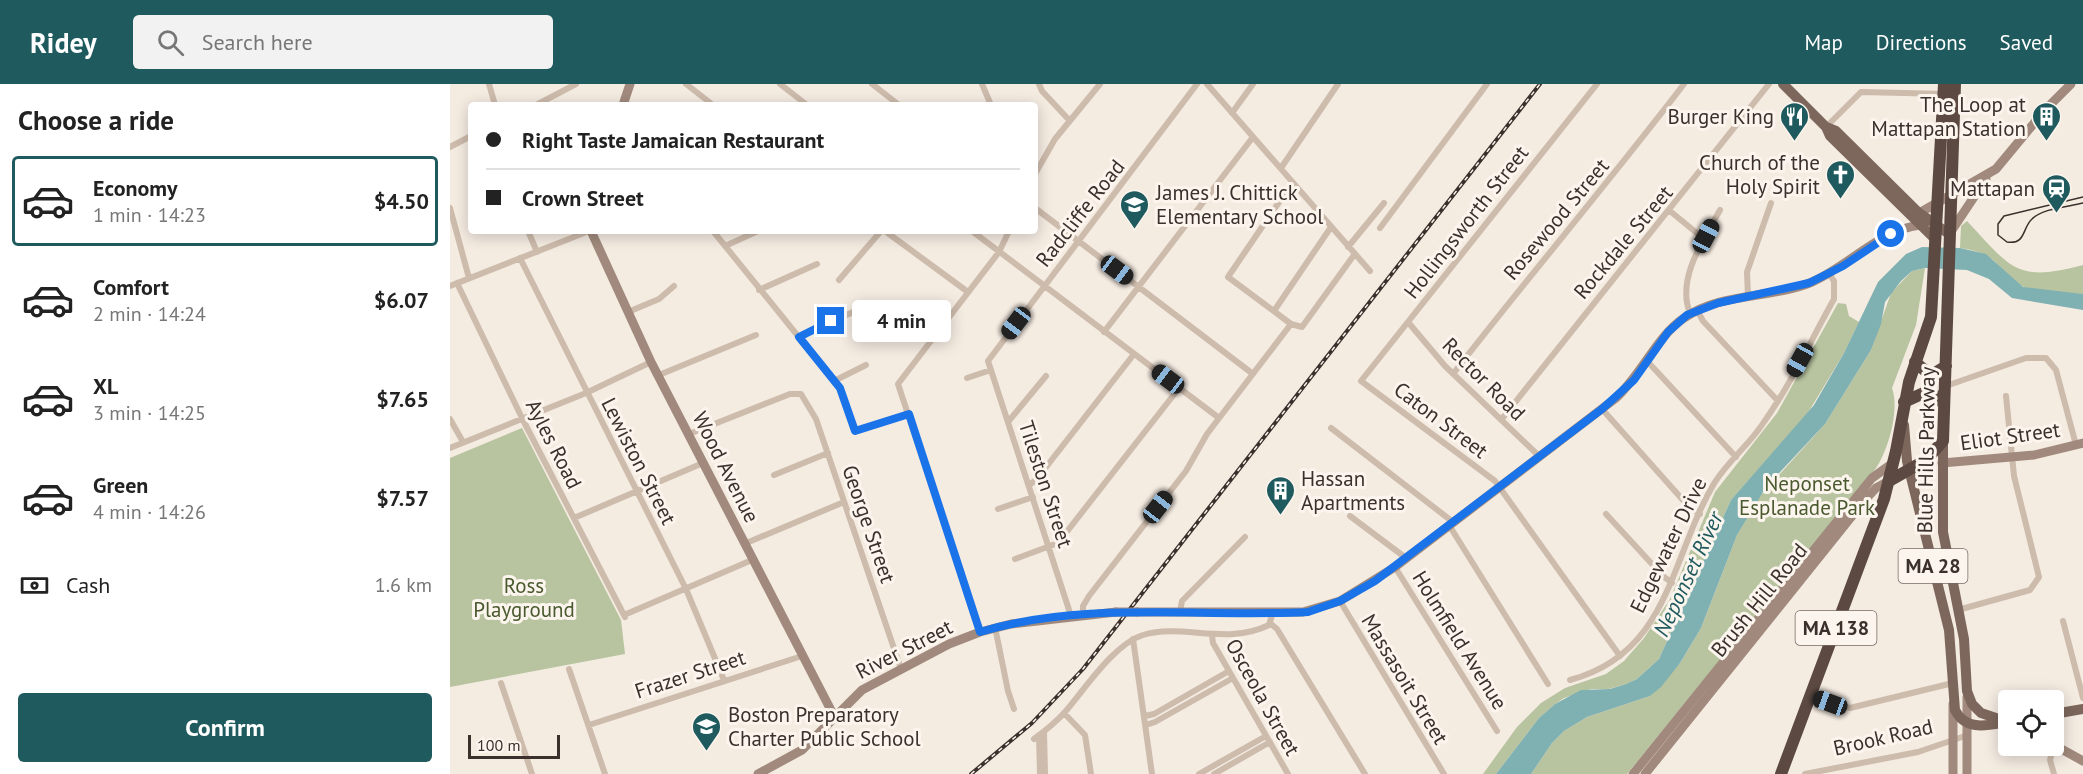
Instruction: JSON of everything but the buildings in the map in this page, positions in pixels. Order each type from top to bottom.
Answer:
[{"type":"highway","name":"MA 28","points":[[1950,89],[1951,196]]},
{"type":"highway","name":"MA 28","points":[[1938,202],[1950,89]]},
{"type":"highway","name":"Blue Hills Parkway","points":[[1943,441],[1951,196]]},
{"type":"highway","name":"Blue Hills Parkway","points":[[1904,402],[1931,317],[1938,202]]},
{"type":"highway","points":[[1915,362],[1929,374],[1946,366]]},
{"type":"highway","points":[[1904,402],[1926,392],[1936,396],[1944,404]]},
{"type":"highway","name":"MA 138","points":[[1781,774],[1889,481],[1904,402]]},
{"type":"highway","name":"Brush Hill Road","points":[[1889,481],[1927,459],[1943,441]]},
{"type":"main road","points":[[624,102],[630,84]]},
{"type":"main road","points":[[1783,84],[1826,127],[1836,131],[1936,240]]},
{"type":"main road","name":"River Street","points":[[758,774],[796,755],[862,690],[901,669],[995,627],[1116,612],[1308,612],[1340,601],[1395,567],[1602,409],[1628,387],[1668,332],[1693,312],[1802,285],[1829,274],[1938,202],[1991,173],[2009,157],[2045,110],[2072,84]]},
{"type":"main road","name":"River Street","points":[[1949,238],[1991,173]]},
{"type":"main road","points":[[1917,218],[1937,225],[1949,238]]},
{"type":"main road","name":"Wood Avenue","points":[[591,234],[651,362],[834,716]]},
{"type":"main road","name":"Blue Hills Parkway","points":[[1904,402],[1905,446],[1909,470],[1949,630],[1954,683],[1953,774]]},
{"type":"main road","name":"Blue Hills Parkway","points":[[1943,441],[1943,532],[1965,650],[1968,723],[1967,774]]},
{"type":"main road","name":"Eliot Street","points":[[1942,463],[2012,457],[2081,444]]},
{"type":"main road","name":"Brush Hill Road","points":[[1645,774],[1705,692],[1872,478],[1893,463]]},
{"type":"main road","name":"Brush Hill Road","points":[[1633,774],[1705,692],[1868,497],[1889,481]]},
{"type":"main road","points":[[1926,537],[1935,540],[1943,532]]},
{"type":"main road","points":[[1931,557],[1939,549],[1946,556]]},
{"type":"main road","points":[[1967,691],[1975,707],[1984,716],[1998,719]]},
{"type":"main road","name":"Brook Road","points":[[1954,699],[1957,713],[1968,723]]},
{"type":"main road","points":[[2064,712],[2083,709]]},
{"type":"main road","points":[[1968,723],[1980,726],[1998,723]]},
{"type":"main road","points":[[2064,751],[2083,761]]},
{"type":"street","points":[[489,84],[494,102]]},
{"type":"street","points":[[542,102],[576,84]]},
{"type":"street","points":[[686,84],[708,102]]},
{"type":"street","points":[[780,84],[803,102]]},
{"type":"street","points":[[872,84],[895,102]]},
{"type":"street","points":[[982,84],[990,102]]},
{"type":"street","points":[[1039,84],[1070,121]]},
{"type":"street","points":[[1038,168],[1070,121],[1100,84]]},
{"type":"street","name":"Radcliffe Road","points":[[988,361],[1197,84]]},
{"type":"street","points":[[1207,84],[1370,271]]},
{"type":"street","points":[[1232,113],[1253,84]]},
{"type":"street","points":[[1281,168],[1338,84]]},
{"type":"street","points":[[1380,228],[1487,84]]},
{"type":"street","name":"Hollingsworth Street","points":[[1361,381],[1598,84]]},
{"type":"street","name":"Rosewood Street","points":[[1453,374],[1555,243],[1626,160],[1684,84]]},
{"type":"street","name":"Rockdale Street","points":[[1502,420],[1769,84]]},
{"type":"street","points":[[1826,127],[1861,92],[1950,89]]},
{"type":"street","points":[[1104,332],[1253,137]]},
{"type":"street","points":[[450,147],[468,138]]},
{"type":"street","points":[[1038,158],[1042,160]]},
{"type":"street","points":[[1292,183],[1228,277],[1299,328],[1305,326],[1354,255]]},
{"type":"street","points":[[1748,297],[1747,272],[1771,202]]},
{"type":"street","points":[[1348,247],[1384,203]]},
{"type":"street","points":[[450,208],[469,278]]},
{"type":"street","points":[[1038,210],[1253,374]]},
{"type":"street","points":[[1720,210],[1704,239],[1687,280],[1686,303],[1778,400]]},
{"type":"street","points":[[1670,211],[1704,239]]},
{"type":"street","points":[[1274,310],[1331,227]]},
{"type":"street","points":[[529,234],[537,252]]},
{"type":"street","points":[[450,286],[582,234]]},
{"type":"street","points":[[715,234],[840,388],[855,431],[909,414]]},
{"type":"street","points":[[725,246],[751,234]]},
{"type":"street","points":[[839,280],[878,234]]},
{"type":"street","points":[[889,234],[969,292]]},
{"type":"street","points":[[976,234],[1218,418]]},
{"type":"street","points":[[980,632],[898,384],[999,252],[1008,234]]},
{"type":"street","name":"Lewiston Street","points":[[520,258],[686,589],[724,680]]},
{"type":"street","points":[[759,290],[817,264]]},
{"type":"street","name":"Edgewater Drive","points":[[1570,680],[1595,671],[1620,656],[1649,623],[1672,583],[1717,479],[1757,432],[1778,400],[1834,299],[1834,281],[1829,274]]},
{"type":"street","name":"Ayles Road","points":[[457,283],[522,418],[624,616],[686,589]]},
{"type":"street","points":[[628,312],[659,299],[674,286]]},
{"type":"street","points":[[799,337],[853,312]]},
{"type":"street","name":"Rector Road","points":[[1408,322],[1453,374],[1539,456]]},
{"type":"street","points":[[1083,615],[1083,606],[1089,596],[1186,471],[1218,418],[1291,324]]},
{"type":"street","points":[[659,375],[756,335]]},
{"type":"street","points":[[1029,485],[1036,480],[1134,354]]},
{"type":"street","points":[[1945,386],[2026,358],[2046,358],[2057,373],[2081,444]]},
{"type":"street","name":"Tileston Street","points":[[988,361],[1071,616]]},
{"type":"street","points":[[450,448],[586,393],[651,362]]},
{"type":"street","points":[[1648,362],[1736,457]]},
{"type":"street","points":[[834,381],[866,365]]},
{"type":"street","points":[[967,378],[991,370]]},
{"type":"street","points":[[1008,422],[1046,376]]},
{"type":"street","name":"Caton Street","points":[[1361,381],[1500,487],[1620,656]]},
{"type":"street","points":[[1016,559],[1049,548],[1060,540],[1179,388]]},
{"type":"street","name":"George Street","points":[[689,434],[775,399],[801,394],[816,419],[901,669]]},
{"type":"street","points":[[1958,610],[2025,592],[2038,581],[2039,572],[2014,476],[2006,396]]},
{"type":"street","points":[[1602,409],[1690,508],[1700,514]]},
{"type":"street","points":[[450,419],[463,442]]},
{"type":"street","points":[[1331,428],[1451,524],[1548,684]]},
{"type":"street","points":[[774,475],[828,453]]},
{"type":"street","points":[[573,518],[704,463]]},
{"type":"street","points":[[998,509],[1033,497]]},
{"type":"street","points":[[744,544],[844,502]]},
{"type":"street","points":[[1606,514],[1662,576],[1672,583]]},
{"type":"street","points":[[1350,516],[1406,558]]},
{"type":"street","points":[[1180,612],[1182,601],[1245,537]]},
{"type":"street","points":[[686,589],[752,560]]},
{"type":"street","name":"Holmfield Avenue","points":[[1395,567],[1497,731]]},
{"type":"street","name":"Massasoit Street","points":[[1340,601],[1444,774]]},
{"type":"street","points":[[1271,624],[1273,612]]},
{"type":"street","points":[[2063,621],[2083,698]]},
{"type":"street","points":[[1040,774],[1039,736],[1064,713],[1119,651],[1133,639],[1168,631],[1212,636],[1248,631],[1271,624]]},
{"type":"street","points":[[1271,624],[1278,631],[1365,774]]},
{"type":"street","points":[[995,627],[1014,709]]},
{"type":"street","name":"Osceola Street","points":[[1212,636],[1213,643],[1288,774]]},
{"type":"street","points":[[1133,639],[1152,774]]},
{"type":"street","name":"Frazer Street","points":[[589,725],[802,656]]},
{"type":"street","points":[[569,669],[605,774]]},
{"type":"street","points":[[1145,716],[1154,714],[1229,671]]},
{"type":"street","points":[[1146,724],[1155,722],[1233,678]]},
{"type":"street","points":[[501,683],[532,774]]},
{"type":"street","points":[[1810,696],[1850,708],[1954,683]]},
{"type":"street","points":[[1064,713],[1085,735],[1091,774]]},
{"type":"street","name":"Brook Road","points":[[1805,774],[1909,754],[1968,735]]},
{"type":"street","points":[[1039,736],[1045,774]]},
{"type":"street","points":[[1199,774],[1268,739]]},
{"type":"street","points":[[1214,774],[1268,739]]},
{"type":"street","points":[[2050,756],[2049,760],[2054,774]]},
{"type":"green space","points":[[1967,221],[1994,250],[2016,267],[2043,272],[2083,265],[2083,294],[2028,289],[2013,280],[1991,258],[1960,248],[1961,226]]},
{"type":"green space","name":"Neponset Esplanade Park","points":[[1925,268],[1916,325],[1892,388],[1895,408],[1891,431],[1884,453],[1874,471],[1627,774],[1531,774],[1552,743],[1564,731],[1587,717],[1650,696],[1680,663],[1701,628],[1737,535],[1760,496],[1825,424],[1871,350],[1891,293],[1912,271]]},
{"type":"green space","points":[[1838,303],[1846,304],[1849,316],[1859,322],[1844,353],[1806,416],[1731,500],[1659,659],[1637,679],[1626,684],[1609,689],[1591,689],[1564,698],[1539,718],[1496,774],[1483,774],[1517,727],[1541,703],[1565,688],[1606,674],[1624,661],[1644,638],[1670,599],[1715,492],[1777,413]]},
{"type":"green space","name":"Ross Playground","points":[[522,428],[621,620],[625,654],[450,687],[450,458]]},
{"type":"water","points":[[1922,247],[1960,248],[1986,254],[2023,287],[2083,294],[2083,310],[2012,298],[1989,279],[1967,270],[1925,268],[1912,271],[1885,302],[1881,324],[1871,350],[1825,424],[1766,487],[1737,535],[1701,628],[1680,663],[1661,687],[1650,696],[1587,717],[1564,731],[1552,743],[1531,774],[1496,774],[1539,718],[1555,704],[1581,690],[1610,689],[1626,684],[1637,679],[1659,659],[1731,500],[1814,405],[1844,353],[1878,282],[1906,254]]},
{"type":"tram line","points":[[2083,197],[2004,216],[1998,224],[1998,235],[2007,242],[2018,241],[2037,215],[2049,210],[2083,203]]},
{"type":"railway","points":[[971,774],[1032,723],[1083,669],[1540,84]]},
{"type":"place","name":"Burger King","points":[[1795,142]]},
{"type":"place","name":"The Loop at Mattapan Station","points":[[2047,142]]},
{"type":"place","name":"Church of the Holy Spirit","points":[[1841,200]]},
{"type":"place","name":"Mattapan","points":[[2056,214]]},
{"type":"place","name":"James J. Chittick Elementary School","points":[[1135,230]]},
{"type":"place","name":"Hassan Apartments","points":[[1280,516]]},
{"type":"place","name":"Boston Preparatory Charter Public School","points":[[707,752]]},
{"type":"route","points":[[831,321],[799,337],[840,388],[855,431],[909,414],[980,632],[1011,624],[1103,613],[1308,612],[1340,601],[1375,581],[1602,409],[1628,387],[1668,332],[1687,315],[1718,303],[1782,291],[1809,283],[1843,266],[1891,234]]},
{"type":"water label","name":"Neponset River","points":[[1688,574]]}]
